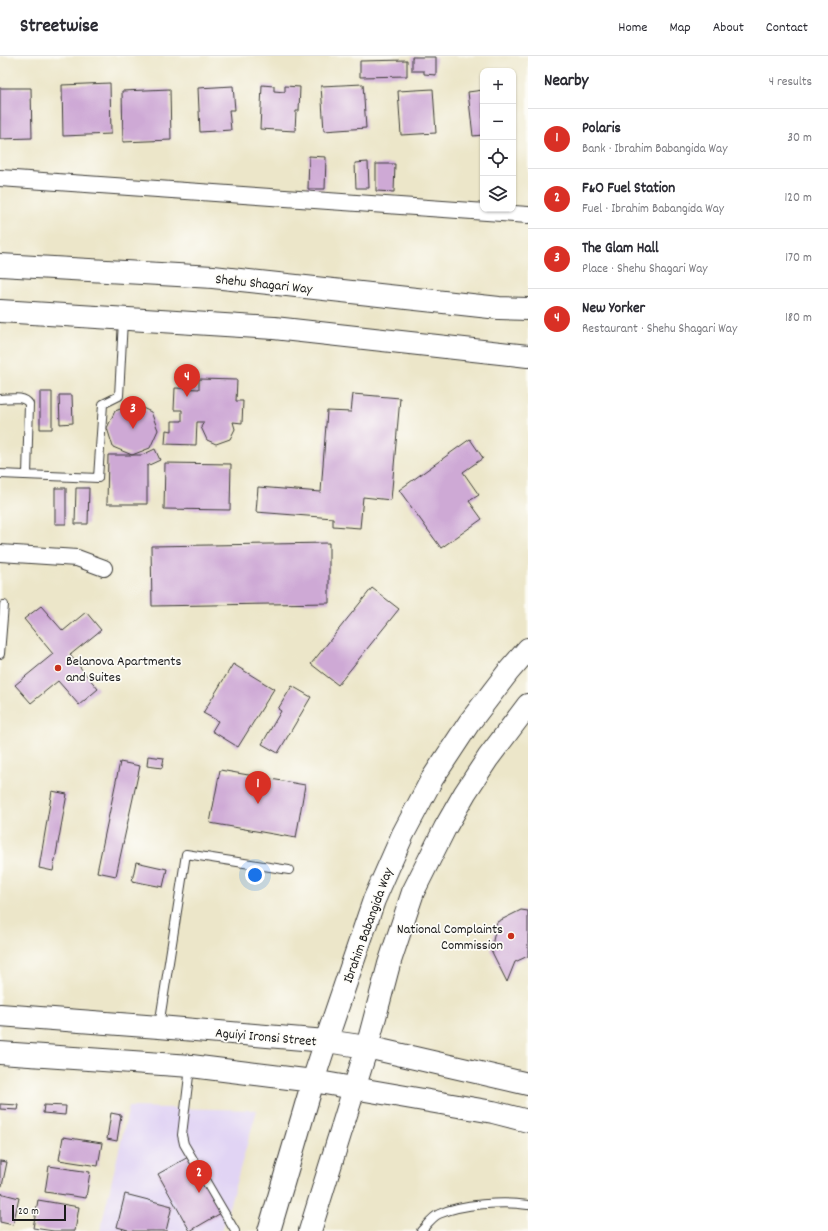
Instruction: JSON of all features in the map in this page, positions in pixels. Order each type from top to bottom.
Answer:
[{"type":"main road","name":"Shehu Shagari Way","points":[[0,265],[213,277],[500,308],[528,309]]},
{"type":"main road","points":[[0,311],[274,328],[528,356]]},
{"type":"main road","name":"Ibrahim Babangida Way","points":[[269,1231],[312,1081],[374,900],[403,834],[432,779],[469,723],[508,672],[528,650]]},
{"type":"main road","points":[[310,1231],[367,1047],[389,964],[413,892],[445,828],[465,793],[488,758],[528,705]]},
{"type":"main road","name":"Aguiyi Ironsi Street","points":[[0,1016],[326,1041],[367,1047],[528,1084]]},
{"type":"main road","points":[[0,1053],[191,1066],[312,1081],[493,1112],[528,1121]]},
{"type":"street","points":[[0,178],[528,215]]},
{"type":"street","points":[[0,553],[77,558],[104,568]]},
{"type":"lane","points":[[0,474],[98,478],[103,404],[119,396],[123,319]]},
{"type":"lane","points":[[0,399],[23,399],[29,404],[27,475]]},
{"type":"lane","points":[[0,654],[4,605]]},
{"type":"lane","points":[[159,1027],[186,854],[289,870]]},
{"type":"lane","points":[[191,1066],[182,1135],[184,1144],[235,1231]]},
{"type":"lane","points":[[420,1231],[437,1215],[454,1209],[494,1204],[521,1203],[528,1205]]},
{"type":"shaded area","points":[[129,1107],[257,1110],[222,1231],[100,1231]]},
{"type":"building","points":[[412,57],[436,57],[436,75],[424,74],[424,71],[412,71]]},
{"type":"building","points":[[407,60],[407,76],[360,77],[360,61]]},
{"type":"building","points":[[110,83],[111,134],[63,136],[62,85]]},
{"type":"building","points":[[363,84],[366,128],[324,131],[321,86]]},
{"type":"building","points":[[262,85],[274,86],[274,91],[285,92],[285,86],[300,87],[299,111],[296,111],[295,131],[260,129]]},
{"type":"building","points":[[233,86],[235,110],[229,110],[231,130],[200,132],[198,88]]},
{"type":"building","points":[[0,88],[31,88],[32,138],[0,139]]},
{"type":"building","points":[[170,89],[171,140],[123,142],[122,91]]},
{"type":"building","points":[[433,89],[436,133],[401,135],[398,91]]},
{"type":"building","points":[[480,90],[480,135],[473,136],[468,92]]},
{"type":"building","points":[[309,156],[326,157],[325,189],[308,189]]},
{"type":"building","points":[[368,162],[369,188],[356,188],[355,163]]},
{"type":"building","points":[[376,164],[395,164],[394,192],[376,191]]},
{"type":"building","points":[[199,379],[237,380],[236,401],[243,401],[242,423],[233,422],[235,429],[230,439],[216,444],[207,440],[201,427],[204,422],[197,422],[196,445],[165,444],[166,430],[172,431],[172,421],[182,421],[182,410],[174,410],[175,388],[199,389]]},
{"type":"building","points":[[40,392],[52,392],[52,429],[40,429]]},
{"type":"building","points":[[353,394],[400,398],[391,500],[363,497],[360,528],[333,526],[333,518],[256,512],[258,487],[321,492],[327,411],[351,412]]},
{"type":"building","points":[[59,395],[72,395],[73,423],[60,424]]},
{"type":"building","points":[[134,404],[151,412],[158,430],[150,448],[132,455],[113,447],[107,428],[115,411]]},
{"type":"building","points":[[470,439],[483,458],[463,472],[479,495],[469,501],[482,519],[441,548],[399,490]]},
{"type":"building","points":[[155,449],[160,460],[147,466],[147,504],[107,504],[108,455],[142,455]]},
{"type":"building","points":[[165,463],[231,464],[230,510],[164,509]]},
{"type":"building","points":[[55,488],[66,488],[66,524],[55,524]]},
{"type":"building","points":[[76,488],[89,488],[88,524],[75,524]]},
{"type":"building","points":[[329,543],[329,603],[152,606],[151,546]]},
{"type":"building","points":[[372,588],[399,609],[338,685],[311,664]]},
{"type":"building","name":"Belanova Apartments and Suites","points":[[41,606],[63,631],[86,612],[101,630],[70,655],[98,689],[79,705],[58,681],[31,703],[15,685],[53,654],[24,619]]},
{"type":"building","points":[[233,664],[274,689],[238,747],[212,731],[218,721],[203,713]]},
{"type":"building","points":[[292,686],[311,697],[278,753],[262,744],[281,711],[278,709]]},
{"type":"building","points":[[148,756],[164,758],[162,768],[147,766]]},
{"type":"building","points":[[120,762],[140,766],[116,876],[97,872]]},
{"type":"building","points":[[220,770],[305,785],[296,838],[210,823]]},
{"type":"building","points":[[52,791],[67,794],[53,871],[39,868]]},
{"type":"building","points":[[136,862],[167,869],[163,887],[132,881]]},
{"type":"building","name":"National Complaints Commission","points":[[521,910],[528,911],[528,956],[515,962],[507,982],[491,950],[497,922]]},
{"type":"building","points":[[0,1104],[19,1105],[18,1110],[0,1109]]},
{"type":"building","points":[[44,1105],[66,1106],[65,1115],[43,1113]]},
{"type":"building","points":[[111,1113],[121,1115],[117,1141],[107,1139]]},
{"type":"building","points":[[63,1137],[102,1143],[98,1166],[59,1160]]},
{"type":"building","points":[[190,1156],[221,1213],[190,1231],[158,1174]]},
{"type":"building","points":[[0,1161],[7,1162],[2,1186],[0,1186]]},
{"type":"building","points":[[49,1166],[90,1172],[86,1198],[45,1192]]},
{"type":"building","points":[[0,1193],[19,1198],[13,1225],[0,1222]]},
{"type":"building","points":[[125,1194],[172,1206],[166,1231],[128,1231],[117,1227]]},
{"type":"building","points":[[38,1200],[79,1207],[75,1231],[54,1231],[33,1228]]},
{"type":"place","name":"New Yorker","points":[[187,397]]},
{"type":"place","name":"The Glam Hall","points":[[133,429]]},
{"type":"place","name":"Belanova Apartments and Suites","points":[[58,668]]},
{"type":"place","name":"Polaris","points":[[258,804]]},
{"type":"place","name":"National Complaints Commission","points":[[511,936]]},
{"type":"place","name":"F&O Fuel Station","points":[[199,1193]]}]
